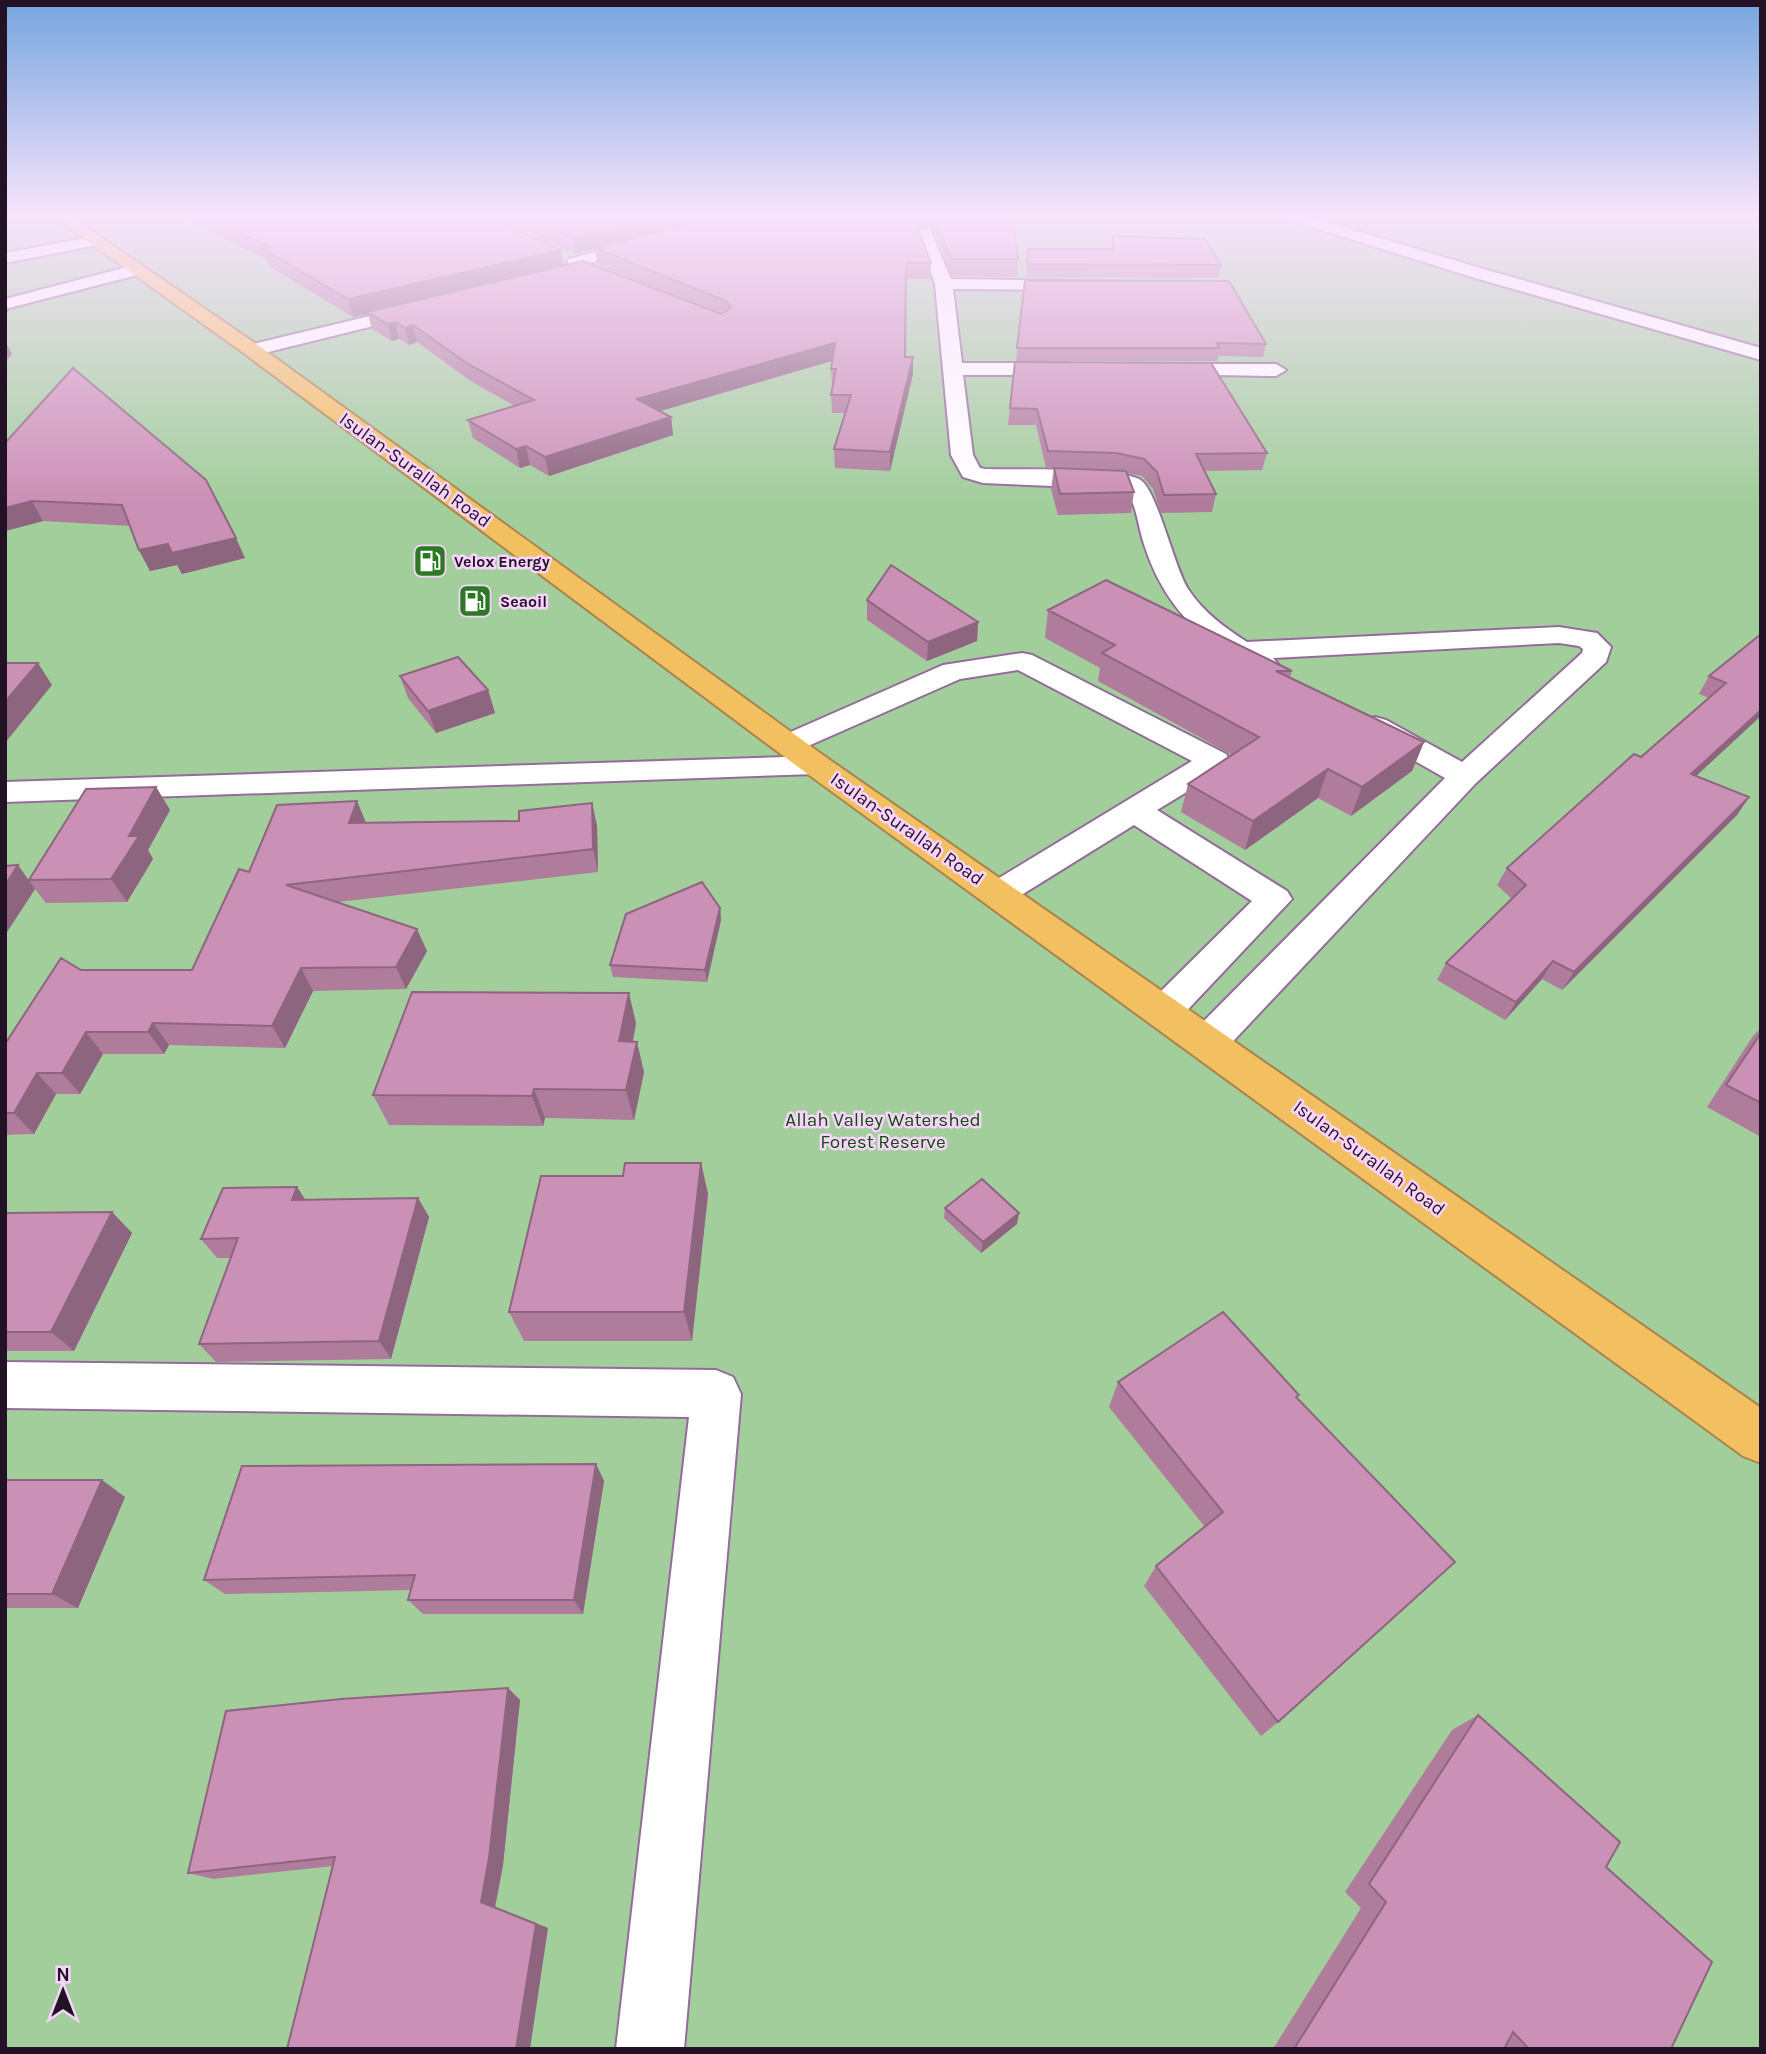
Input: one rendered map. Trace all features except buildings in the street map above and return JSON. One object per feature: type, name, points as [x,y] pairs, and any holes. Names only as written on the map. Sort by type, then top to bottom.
[{"type":"highway","name":"Isulan-Surallah Road","points":[[197,310],[816,765],[1761,1438]]},
{"type":"street","points":[[252,349],[416,310]]},
{"type":"street","points":[[946,310],[962,455],[971,472],[983,475],[1113,480],[1133,484],[1139,490],[1171,582],[1189,608],[1240,651],[1287,677]]},
{"type":"street","points":[[1606,310],[1761,354]]},
{"type":"street","points":[[951,369],[1086,370]]},
{"type":"street","points":[[1141,370],[1276,370]]},
{"type":"street","points":[[1208,1042],[1465,776],[1596,656],[1597,647],[1592,641],[1577,636],[1559,635],[1240,651]]},
{"type":"street","points":[[788,744],[953,671],[1022,662],[1215,761],[999,894]]},
{"type":"street","points":[[1347,710],[1465,776]]},
{"type":"street","points":[[5,792],[816,765]]},
{"type":"street","points":[[1135,811],[1275,899],[1164,1011]]},
{"type":"street","points":[[5,1385],[716,1394],[650,2049]]},
{"type":"green space","name":"Allah Valley Watershed Forest Reserve","points":[[5,310],[1761,310],[1761,2049],[5,2049]]},
{"type":"place","name":"Velox Energy","points":[[430,561]]},
{"type":"place","name":"Seaoil","points":[[475,601]]}]
